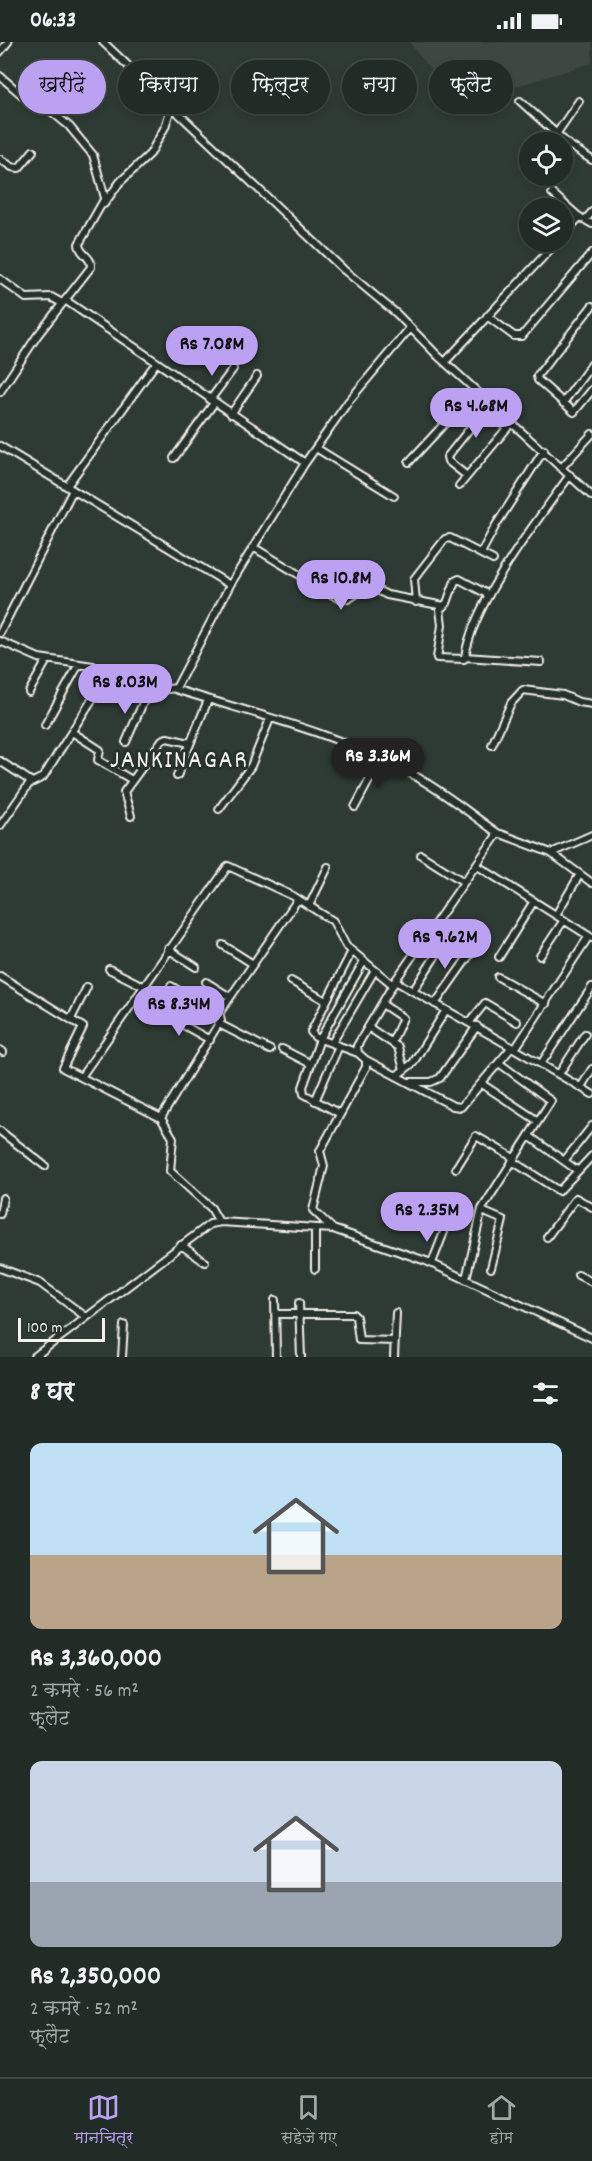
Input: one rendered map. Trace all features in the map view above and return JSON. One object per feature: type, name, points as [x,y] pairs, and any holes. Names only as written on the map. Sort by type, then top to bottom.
[{"type":"street","points":[[0,52],[8,42]]},
{"type":"street","points":[[104,42],[122,60]]},
{"type":"street","points":[[0,76],[22,95],[46,107],[69,126],[89,149],[106,192],[103,205]]},
{"type":"street","points":[[520,101],[556,132]]},
{"type":"street","points":[[558,132],[579,101]]},
{"type":"street","points":[[0,392],[64,301],[91,267],[90,258],[81,250],[79,244],[120,182],[150,154],[165,127],[169,114]]},
{"type":"street","points":[[178,114],[267,195],[344,270],[513,421],[592,496]]},
{"type":"street","points":[[573,148],[592,160]]},
{"type":"street","points":[[0,159],[12,167],[19,168],[33,151]]},
{"type":"street","points":[[552,193],[592,224]]},
{"type":"street","points":[[573,227],[592,212]]},
{"type":"street","points":[[445,362],[548,252]]},
{"type":"street","points":[[487,316],[514,336],[522,336],[592,254]]},
{"type":"street","points":[[0,279],[26,298],[51,297],[64,301],[305,463]]},
{"type":"street","points":[[592,306],[537,376],[563,403],[575,411],[592,390]]},
{"type":"street","points":[[175,689],[230,585],[305,463],[351,399],[410,328]]},
{"type":"street","points":[[67,486],[156,363]]},
{"type":"street","points":[[563,403],[592,364]]},
{"type":"street","points":[[174,458],[233,369]]},
{"type":"street","points":[[231,414],[257,376]]},
{"type":"street","points":[[467,476],[448,461],[447,457],[491,402]]},
{"type":"street","points":[[409,462],[460,407],[465,407],[479,417]]},
{"type":"street","points":[[459,486],[513,421]]},
{"type":"street","points":[[562,467],[592,434]]},
{"type":"street","points":[[0,446],[230,585]]},
{"type":"street","points":[[316,448],[394,496]]},
{"type":"street","points":[[481,554],[496,525],[544,450]]},
{"type":"street","points":[[464,659],[473,626],[489,595],[537,520],[570,475]]},
{"type":"street","points":[[0,633],[73,490]]},
{"type":"street","points":[[416,602],[414,579],[445,539],[450,538],[493,560]]},
{"type":"street","points":[[253,547],[339,598],[348,599],[369,586],[387,595],[444,606]]},
{"type":"street","points":[[489,595],[459,579],[455,581],[440,610],[442,625],[436,658],[541,662]]},
{"type":"street","points":[[0,641],[47,660],[93,666],[134,697],[145,698],[161,690],[175,689],[270,719],[301,726],[410,773],[499,834],[551,853],[592,883]]},
{"type":"street","points":[[29,692],[47,660]]},
{"type":"street","points":[[45,725],[79,664]]},
{"type":"street","points":[[0,826],[32,782],[43,777],[107,676]]},
{"type":"street","points":[[492,745],[511,703],[523,690],[563,695],[579,702],[592,704]]},
{"type":"street","points":[[126,742],[145,698]]},
{"type":"street","points":[[177,776],[208,700]]},
{"type":"street","points":[[219,809],[251,766],[270,719]]},
{"type":"street","points":[[72,732],[100,750],[98,760],[132,780]]},
{"type":"street","points":[[130,816],[124,792],[162,740],[167,738],[190,743]]},
{"type":"street","points":[[0,760],[32,782]]},
{"type":"street","points":[[355,807],[380,760]]},
{"type":"street","points":[[358,1053],[357,1046],[394,983],[499,834]]},
{"type":"street","points":[[551,853],[592,835]]},
{"type":"street","points":[[421,855],[464,882]]},
{"type":"street","points":[[352,951],[311,1032],[320,1039],[358,1053],[366,1060],[396,1076],[461,1107],[513,1048],[546,1004],[590,937],[476,865]]},
{"type":"street","points":[[81,1077],[228,866],[298,899],[336,924],[343,941],[352,951],[394,983],[477,1026],[592,1094]]},
{"type":"street","points":[[309,906],[328,867]]},
{"type":"street","points":[[556,915],[580,874]]},
{"type":"street","points":[[218,1015],[298,899]]},
{"type":"street","points":[[499,957],[534,901]]},
{"type":"street","points":[[540,956],[564,920]]},
{"type":"street","points":[[413,991],[449,935]]},
{"type":"street","points":[[223,945],[253,964]]},
{"type":"street","points":[[168,949],[196,967]]},
{"type":"street","points":[[435,1004],[473,950]]},
{"type":"street","points":[[340,1114],[304,1094],[303,1090],[320,1039],[364,961]]},
{"type":"street","points":[[109,969],[143,986]]},
{"type":"street","points":[[332,1043],[375,970]]},
{"type":"street","points":[[0,976],[71,1019],[83,1030],[63,1068],[161,1118],[173,1138],[170,1171],[211,1208],[219,1222]]},
{"type":"street","points":[[498,977],[546,1004]]},
{"type":"street","points":[[291,981],[326,1001]]},
{"type":"street","points":[[206,982],[230,997]]},
{"type":"street","points":[[161,1118],[210,1040],[221,1018],[171,986]]},
{"type":"street","points":[[71,1019],[87,987]]},
{"type":"street","points":[[541,1064],[592,987]]},
{"type":"street","points":[[469,1023],[484,1003],[517,1022]]},
{"type":"street","points":[[382,1004],[403,1018],[392,1042]]},
{"type":"street","points":[[396,1076],[413,1063],[446,1010]]},
{"type":"street","points":[[160,1012],[210,1040]]},
{"type":"street","points":[[219,1024],[270,1050]]},
{"type":"street","points":[[408,1082],[431,1082],[440,1078],[477,1026]]},
{"type":"street","points":[[368,1027],[399,1049],[404,1070]]},
{"type":"street","points":[[559,1074],[585,1034]]},
{"type":"street","points":[[315,1101],[339,1046]]},
{"type":"street","points":[[282,1049],[311,1064]]},
{"type":"street","points":[[333,1229],[312,1210],[324,1166],[320,1151],[366,1067],[366,1060]]},
{"type":"street","points":[[466,1279],[482,1211],[551,1099],[500,1063]]},
{"type":"street","points":[[581,1087],[592,1069]]},
{"type":"street","points":[[482,1084],[538,1121]]},
{"type":"street","points":[[564,1161],[592,1126]]},
{"type":"street","points":[[0,1131],[45,1167]]},
{"type":"street","points":[[456,1168],[476,1136],[481,1136],[559,1191],[592,1156]]},
{"type":"street","points":[[529,1136],[578,1171]]},
{"type":"street","points":[[547,1237],[576,1198],[590,1205],[592,1197]]},
{"type":"street","points":[[0,1215],[3,1198]]},
{"type":"street","points":[[482,1211],[503,1220],[491,1268]]},
{"type":"street","points":[[34,1357],[181,1245],[210,1224],[219,1222],[333,1229],[432,1263],[591,1336]]},
{"type":"street","points":[[315,1228],[315,1269]]},
{"type":"street","points":[[432,1263],[444,1232]]},
{"type":"street","points":[[181,1245],[205,1262]]},
{"type":"street","points":[[0,1268],[40,1283],[86,1317]]},
{"type":"street","points":[[578,1275],[589,1281],[592,1271]]},
{"type":"street","points":[[275,1300],[276,1357]]},
{"type":"street","points":[[299,1303],[301,1357]]},
{"type":"street","points":[[394,1357],[396,1313]]},
{"type":"street","points":[[276,1314],[353,1314],[356,1317],[359,1340],[395,1341]]},
{"type":"street","points":[[122,1357],[124,1325]]},
{"type":"shaded area","points":[[409,42],[592,42],[592,63],[513,87],[513,60],[429,60],[429,68]]},
{"type":"district","name":"JANKINAGAR","points":[[179,761]]}]
